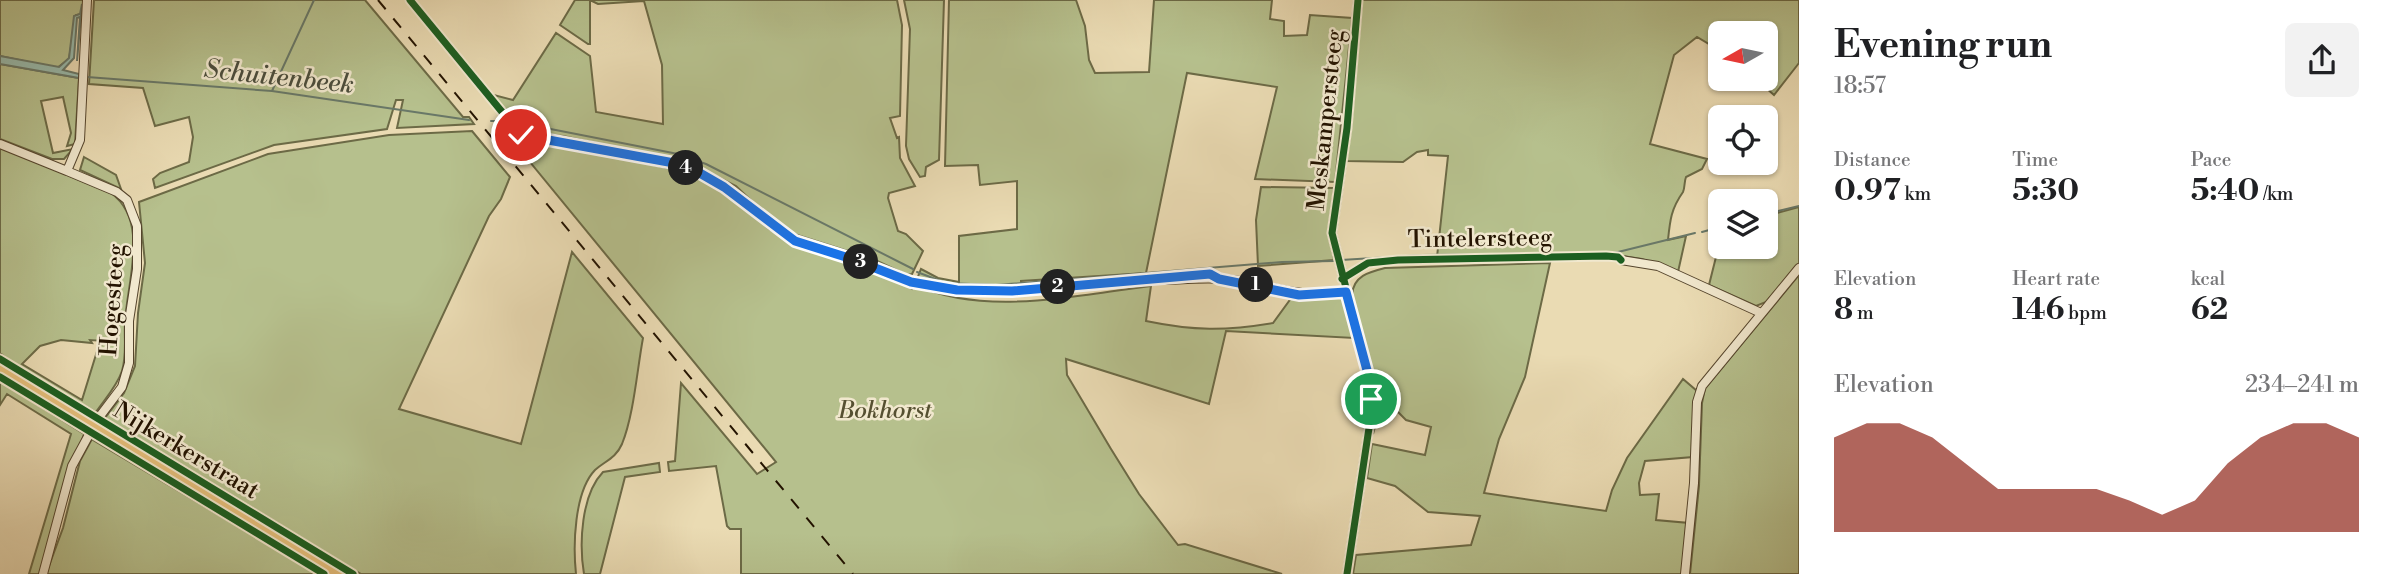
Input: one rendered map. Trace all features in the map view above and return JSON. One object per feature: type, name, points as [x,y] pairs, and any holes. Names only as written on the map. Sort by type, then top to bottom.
[{"type":"main road","name":"Nijkerkerstraat","points":[[0,369],[337,574]]},
{"type":"street","points":[[66,170],[80,140],[87,0]]},
{"type":"street","name":"Meskampersteeg","points":[[1347,574],[1371,399],[1368,374],[1332,233],[1347,128],[1358,0]]},
{"type":"street","points":[[510,129],[515,134],[674,163],[698,172],[724,187],[795,241],[911,282]]},
{"type":"street","name":"Hogesteeg","points":[[0,144],[117,192],[127,200],[137,226],[137,269],[129,321],[129,363],[122,387],[94,425],[72,466],[43,574]]},
{"type":"street","points":[[1621,260],[1657,266],[1761,313]]},
{"type":"street","points":[[1685,574],[1694,483],[1698,402],[1702,386],[1799,268]]},
{"type":"street","points":[[1168,280],[1219,279],[1299,295],[1346,292]]},
{"type":"green space","points":[[0,0],[84,0],[81,14],[76,15],[69,59],[57,68],[0,56]]},
{"type":"green space","points":[[94,0],[365,0],[463,117],[469,117],[474,124],[397,128],[403,100],[396,100],[387,129],[274,145],[155,188],[153,179],[160,173],[189,162],[193,137],[189,117],[155,126],[143,88],[89,84]]},
{"type":"green space","points":[[575,0],[590,0],[590,44],[560,25]]},
{"type":"green space","points":[[590,0],[897,0],[902,25],[900,116],[890,118],[897,138],[899,137],[900,158],[915,186],[889,193],[888,198],[898,231],[906,234],[923,251],[912,274],[907,275],[873,259],[791,233],[776,224],[736,186],[692,164],[563,136],[522,133],[490,94],[513,100],[556,33],[590,56],[596,112],[663,124],[662,65],[644,1],[598,4]]},
{"type":"green space","points":[[904,0],[944,0],[939,160],[926,167],[925,176],[920,177],[909,159],[906,146],[910,29]]},
{"type":"green space","points":[[949,0],[1076,0],[1085,26],[1089,60],[1095,73],[1149,72],[1154,0],[1272,0],[1270,19],[1284,21],[1284,36],[1307,35],[1310,15],[1352,18],[1335,182],[1255,179],[1277,87],[1187,73],[1146,273],[1021,281],[1021,292],[973,293],[924,283],[917,279],[921,269],[938,278],[959,282],[959,236],[1017,229],[1017,181],[980,185],[978,165],[945,166]]},
{"type":"green space","points":[[1361,0],[1799,0],[1799,63],[1778,90],[1778,21],[1708,21],[1708,44],[1697,37],[1674,55],[1650,144],[1707,159],[1702,169],[1686,177],[1684,190],[1672,215],[1668,240],[1686,236],[1678,272],[1642,259],[1616,255],[1559,253],[1437,257],[1448,156],[1428,155],[1428,150],[1417,152],[1403,162],[1346,161]]},
{"type":"green space","points":[[0,64],[79,78],[75,144],[67,146],[71,133],[63,97],[41,101],[53,153],[73,149],[64,159],[52,159],[0,139]]},
{"type":"green space","points":[[472,131],[510,177],[501,199],[489,216],[399,409],[521,444],[572,252],[643,338],[632,406],[622,444],[613,456],[595,470],[588,480],[579,505],[575,535],[576,574],[361,574],[105,418],[124,393],[135,366],[138,313],[145,263],[139,202],[268,154],[389,135]]},
{"type":"green space","name":"Bokhorst","points":[[507,134],[687,172],[705,180],[729,198],[732,197],[769,229],[789,240],[907,282],[907,286],[912,289],[915,285],[943,295],[1002,302],[1062,298],[1151,286],[1146,321],[1210,329],[1273,323],[1292,297],[1342,298],[1354,338],[1226,331],[1209,404],[1066,359],[1067,375],[1111,449],[1139,494],[1178,545],[1185,544],[1282,574],[741,574],[741,529],[730,529],[727,526],[716,466],[669,471],[668,462],[675,461],[681,383],[757,474],[776,462]]},
{"type":"green space","points":[[0,147],[111,193],[123,205],[130,219],[133,253],[125,322],[124,365],[117,382],[96,412],[19,368],[0,353]],"holes":[[[61,340],[92,343],[90,340],[106,341],[98,348],[82,400],[22,364],[40,346]]]},
{"type":"green space","points":[[84,157],[116,175],[121,189],[80,170]]},
{"type":"green space","points":[[1261,187],[1334,188],[1329,233],[1334,260],[1258,266],[1256,220]]},
{"type":"green space","points":[[1799,207],[1799,263],[1766,302],[1756,306],[1709,285],[1716,259],[1778,259],[1778,213]]},
{"type":"green space","points":[[1550,263],[1525,377],[1499,439],[1484,493],[1606,511],[1612,490],[1627,458],[1683,379],[1697,391],[1693,457],[1645,461],[1639,483],[1640,495],[1659,494],[1656,520],[1689,523],[1683,574],[1353,574],[1356,555],[1471,545],[1480,516],[1428,512],[1395,486],[1367,478],[1372,444],[1425,455],[1431,427],[1406,420],[1398,412],[1380,408],[1373,434],[1374,394],[1352,295],[1355,283],[1368,273],[1385,268]]},
{"type":"green space","points":[[1799,275],[1799,574],[1690,574],[1705,388]]},
{"type":"green space","points":[[0,381],[84,434],[40,574],[29,574],[71,434],[7,394],[0,405]]},
{"type":"green space","points":[[92,439],[318,574],[46,574],[63,528],[80,461]]},
{"type":"green space","points":[[659,463],[660,472],[625,477],[600,574],[584,574],[583,520],[590,493],[596,482],[603,472]]},
{"type":"shaded area","points":[[82,4],[77,61],[80,17],[77,18],[74,58],[63,70],[79,74],[79,78],[0,64],[0,56],[59,67],[69,58],[74,16],[80,14]]},
{"type":"waterway","points":[[272,91],[314,0]]},
{"type":"waterway","name":"Schuitenbeek","points":[[87,77],[272,91],[469,120]]},
{"type":"waterway","name":"Schuitenbeek","points":[[491,121],[499,121]]},
{"type":"waterway","name":"Schuitenbeek","points":[[515,122],[678,154],[706,164],[913,269]]},
{"type":"waterway","name":"Schuitenbeek","points":[[1778,211],[1799,206]]},
{"type":"waterway","name":"Schuitenbeek","points":[[1702,232],[1708,230]]},
{"type":"waterway","name":"Schuitenbeek","points":[[1341,260],[1422,255],[1618,252],[1695,233]]},
{"type":"waterway","name":"Schuitenbeek","points":[[917,272],[946,283],[996,285],[1282,262],[1334,261]]},
{"type":"railway","points":[[378,0],[853,574]]},
{"type":"cycle path","points":[[410,0],[521,135]]},
{"type":"cycle path","points":[[1347,574],[1371,399],[1368,374],[1332,233],[1347,128],[1358,0]]},
{"type":"cycle path","name":"Tintelersteeg","points":[[1342,279],[1368,263],[1398,260],[1606,256],[1618,257],[1621,260]]},
{"type":"cycle path","points":[[911,282],[957,290],[1012,291],[1210,274],[1219,279]]},
{"type":"cycle path","points":[[0,359],[353,574]]},
{"type":"cycle path","points":[[0,377],[324,574]]},
{"type":"route","points":[[521,135],[674,163],[698,172],[749,204],[765,220],[795,241],[911,282],[957,290],[1012,291],[1210,274],[1219,279],[1299,295],[1346,292],[1368,374],[1371,399]]}]
